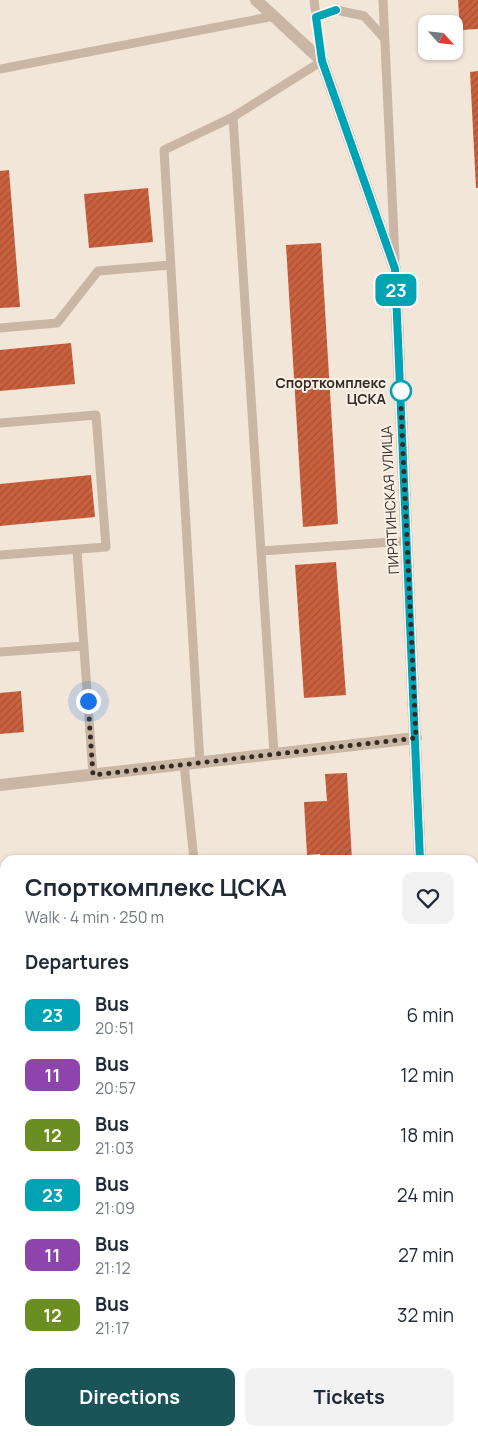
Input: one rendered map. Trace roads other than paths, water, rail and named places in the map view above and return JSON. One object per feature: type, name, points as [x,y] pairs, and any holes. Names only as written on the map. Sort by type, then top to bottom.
[{"type":"street","name":"ПИРЯТИНСКАЯ УЛИЦА","points":[[256,0],[322,61],[395,269],[420,855]]},
{"type":"street","points":[[0,785],[416,738]]},
{"type":"lane","points":[[200,763],[164,150],[233,117],[322,61],[314,0]]},
{"type":"lane","points":[[383,0],[395,269]]},
{"type":"lane","points":[[316,17],[336,10],[364,16],[384,38]]},
{"type":"lane","points":[[0,75],[4,69],[274,16]]},
{"type":"lane","points":[[233,117],[274,754]]},
{"type":"lane","points":[[0,328],[58,323],[98,271],[171,265]]},
{"type":"lane","points":[[0,423],[96,415],[106,547],[0,555]]},
{"type":"lane","points":[[261,550],[407,541]]},
{"type":"lane","points":[[77,550],[93,775]]},
{"type":"lane","points":[[0,652],[84,646]]},
{"type":"lane","points":[[184,764],[193,855]]},
{"type":"place","name":"Спорткомплекс ЦСКА","points":[[401,391]]}]
